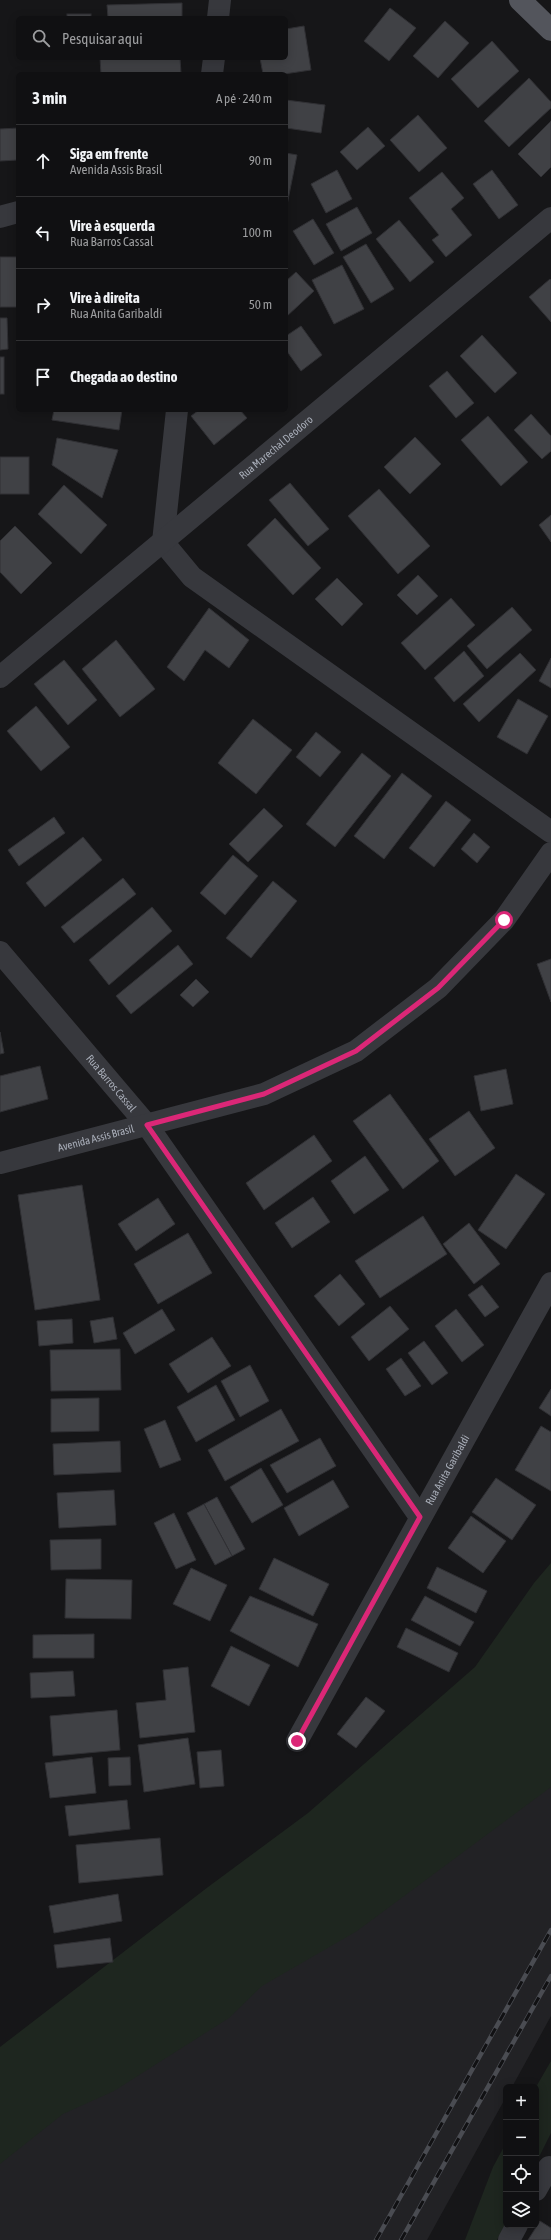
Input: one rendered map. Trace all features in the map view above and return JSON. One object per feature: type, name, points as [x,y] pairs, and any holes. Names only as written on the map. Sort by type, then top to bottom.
[{"type":"main road","points":[[520,0],[551,30]]},
{"type":"street","points":[[218,16],[220,0]]},
{"type":"street","points":[[212,72],[214,60]]},
{"type":"street","points":[[0,217],[16,213]]},
{"type":"street","name":"Rua Marechal Deodoro","points":[[0,677],[551,218]]},
{"type":"street","points":[[177,412],[163,542],[192,577],[551,832]]},
{"type":"street","name":"Avenida Assis Brasil","points":[[0,1163],[264,1094],[356,1051],[438,988],[504,920],[551,853]]},
{"type":"street","name":"Rua Barros Cassal","points":[[0,952],[147,1125],[420,1517]]},
{"type":"street","name":"Rua Anita Garibaldi","points":[[297,1741],[551,1283]]},
{"type":"street","points":[[539,2184],[548,2167]]},
{"type":"street","points":[[509,2240],[515,2228]]},
{"type":"shaded area","points":[[551,1563],[551,1787],[357,1931],[262,1986],[229,2018],[114,2091],[63,2114],[0,2164],[0,2047],[208,1887],[308,1813],[475,1667],[534,1583]]},
{"type":"shaded area","points":[[551,1750],[551,2016],[514,2084],[503,2084],[503,2102],[427,2240],[0,2240],[0,2147]]},
{"type":"shaded area","points":[[551,2061],[551,2133],[539,2157],[539,2084],[538,2084]]},
{"type":"shaded area","points":[[503,2149],[503,2228],[497,2240],[465,2240],[493,2167]]},
{"type":"building","points":[[182,3],[182,16],[108,16],[107,5]]},
{"type":"building","points":[[390,8],[416,28],[389,61],[364,41]]},
{"type":"building","points":[[67,14],[91,14],[91,16],[67,16]]},
{"type":"building","points":[[445,21],[469,43],[438,78],[413,56]]},
{"type":"building","points":[[304,26],[311,70],[288,73],[288,72],[263,72],[260,60],[288,60],[288,29]]},
{"type":"building","points":[[492,41],[519,71],[478,108],[451,79]]},
{"type":"building","points":[[100,60],[180,60],[181,72],[101,72]]},
{"type":"building","points":[[529,78],[551,102],[551,108],[509,147],[484,121]]},
{"type":"building","points":[[288,100],[325,105],[321,133],[288,128]]},
{"type":"building","points":[[418,115],[447,148],[419,172],[390,140]]},
{"type":"building","points":[[551,121],[551,167],[541,177],[518,154]]},
{"type":"building","points":[[368,127],[385,146],[357,170],[340,152]]},
{"type":"building","points":[[16,128],[16,160],[0,161],[0,129]]},
{"type":"building","points":[[288,153],[297,155],[288,200]]},
{"type":"building","points":[[337,170],[352,199],[326,213],[311,184]]},
{"type":"building","points":[[492,170],[518,205],[499,219],[473,184]]},
{"type":"building","points":[[442,172],[464,198],[451,209],[472,235],[446,257],[432,240],[439,235],[409,198]]},
{"type":"building","points":[[357,207],[372,233],[341,251],[326,224]]},
{"type":"building","points":[[313,219],[334,253],[314,265],[293,231]]},
{"type":"building","points":[[399,220],[434,262],[410,282],[376,239]]},
{"type":"building","points":[[366,244],[394,289],[371,303],[343,257]]},
{"type":"building","points":[[0,257],[16,257],[16,307],[0,307]]},
{"type":"building","points":[[342,265],[364,309],[334,324],[312,280]]},
{"type":"building","points":[[296,272],[314,291],[288,315],[288,279]]},
{"type":"building","points":[[550,279],[551,280],[551,322],[529,297]]},
{"type":"building","points":[[0,318],[7,318],[8,349],[0,350]]},
{"type":"building","points":[[301,326],[322,355],[301,371],[288,353],[288,335]]},
{"type":"building","points":[[482,335],[517,373],[495,393],[460,356]]},
{"type":"building","points":[[0,357],[4,357],[4,394],[0,394]]},
{"type":"building","points":[[447,371],[474,403],[456,418],[429,386]]},
{"type":"building","points":[[54,412],[122,412],[119,430],[52,420]]},
{"type":"building","points":[[196,412],[242,412],[247,418],[214,445],[191,416]]},
{"type":"building","points":[[531,414],[551,436],[551,451],[542,459],[514,430]]},
{"type":"building","points":[[488,416],[528,462],[501,486],[461,440]]},
{"type":"building","points":[[415,437],[441,464],[410,494],[384,467]]},
{"type":"building","points":[[57,438],[118,450],[102,498],[52,465]]},
{"type":"building","points":[[0,457],[29,457],[29,494],[0,494]]},
{"type":"building","points":[[290,483],[329,529],[308,546],[269,500]]},
{"type":"building","points":[[64,485],[107,525],[81,554],[38,514]]},
{"type":"building","points":[[379,489],[430,546],[398,574],[348,516]]},
{"type":"building","points":[[551,515],[551,542],[539,525]]},
{"type":"building","points":[[275,518],[321,568],[293,595],[247,545]]},
{"type":"building","points":[[15,526],[52,563],[21,594],[0,572],[0,541]]},
{"type":"building","points":[[418,575],[438,596],[417,615],[397,595]]},
{"type":"building","points":[[337,578],[363,604],[342,626],[315,599]]},
{"type":"building","points":[[451,598],[475,625],[425,670],[401,643]]},
{"type":"building","points":[[512,607],[532,630],[487,669],[467,646]]},
{"type":"building","points":[[209,608],[249,640],[229,668],[205,650],[184,681],[167,667]]},
{"type":"building","points":[[116,640],[155,689],[120,717],[82,669]]},
{"type":"building","points":[[464,651],[484,676],[454,702],[434,678]]},
{"type":"building","points":[[520,653],[536,670],[479,722],[463,704]]},
{"type":"building","points":[[551,658],[551,688],[539,681]]},
{"type":"building","points":[[64,660],[97,700],[68,725],[34,684]]},
{"type":"building","points":[[518,699],[548,716],[527,754],[497,737]]},
{"type":"building","points":[[36,706],[70,747],[41,771],[7,731]]},
{"type":"building","points":[[253,719],[292,750],[256,794],[218,763]]},
{"type":"building","points":[[316,732],[341,752],[320,777],[296,757]]},
{"type":"building","points":[[362,753],[391,776],[335,847],[306,824]]},
{"type":"building","points":[[402,773],[432,796],[384,859],[354,836]]},
{"type":"building","points":[[446,801],[471,820],[434,867],[409,848]]},
{"type":"building","points":[[264,808],[283,826],[248,862],[229,844]]},
{"type":"building","points":[[54,817],[65,833],[19,866],[8,850]]},
{"type":"building","points":[[474,833],[490,847],[477,863],[461,849]]},
{"type":"building","points":[[83,837],[102,860],[45,907],[26,883]]},
{"type":"building","points":[[233,855],[258,876],[225,915],[200,893]]},
{"type":"building","points":[[123,878],[136,894],[74,943],[61,927]]},
{"type":"building","points":[[273,881],[297,901],[251,958],[226,938]]},
{"type":"building","points":[[152,907],[172,931],[109,985],[89,960]]},
{"type":"building","points":[[178,945],[193,964],[131,1014],[116,996]]},
{"type":"building","points":[[551,959],[551,1002],[537,964]]},
{"type":"building","points":[[196,979],[209,992],[193,1007],[180,995]]},
{"type":"building","points":[[0,1032],[4,1053],[0,1054]]},
{"type":"building","points":[[40,1066],[48,1099],[0,1112],[0,1076]]},
{"type":"building","points":[[506,1069],[513,1104],[481,1111],[474,1076]]},
{"type":"building","points":[[390,1094],[439,1161],[403,1189],[353,1121]]},
{"type":"building","points":[[469,1111],[495,1148],[455,1176],[429,1139]]},
{"type":"building","points":[[314,1135],[332,1161],[264,1210],[246,1183]]},
{"type":"building","points":[[365,1156],[389,1190],[354,1214],[331,1181]]},
{"type":"building","points":[[516,1174],[545,1194],[506,1249],[478,1230]]},
{"type":"building","points":[[82,1185],[100,1300],[35,1310],[18,1195]]},
{"type":"building","points":[[313,1197],[330,1222],[292,1248],[275,1223]]},
{"type":"building","points":[[158,1198],[175,1224],[136,1251],[118,1224]]},
{"type":"building","points":[[423,1216],[447,1254],[380,1298],[355,1261]]},
{"type":"building","points":[[469,1223],[500,1264],[474,1284],[443,1244]]},
{"type":"building","points":[[188,1233],[212,1273],[158,1304],[134,1264]]},
{"type":"building","points":[[340,1274],[365,1304],[339,1326],[314,1296]]},
{"type":"building","points":[[482,1285],[499,1307],[485,1317],[468,1295]]},
{"type":"building","points":[[390,1306],[409,1329],[369,1361],[351,1337]]},
{"type":"building","points":[[162,1309],[175,1330],[135,1354],[123,1333]]},
{"type":"building","points":[[456,1309],[484,1345],[462,1362],[435,1326]]},
{"type":"building","points":[[113,1317],[117,1339],[94,1343],[90,1321]]},
{"type":"building","points":[[72,1319],[73,1343],[39,1346],[37,1321]]},
{"type":"building","points":[[212,1337],[231,1366],[188,1393],[169,1364]]},
{"type":"building","points":[[424,1341],[448,1373],[432,1385],[408,1353]]},
{"type":"building","points":[[120,1349],[121,1390],[51,1391],[50,1350]]},
{"type":"building","points":[[401,1358],[421,1386],[405,1396],[386,1369]]},
{"type":"building","points":[[250,1365],[269,1401],[240,1417],[221,1381]]},
{"type":"building","points":[[216,1385],[235,1420],[196,1442],[177,1407]]},
{"type":"building","points":[[551,1389],[551,1416],[539,1408]]},
{"type":"building","points":[[99,1398],[99,1431],[51,1432],[51,1399]]},
{"type":"building","points":[[281,1409],[299,1441],[225,1481],[208,1450]]},
{"type":"building","points":[[165,1420],[181,1460],[160,1468],[144,1429]]},
{"type":"building","points":[[541,1426],[551,1432],[551,1491],[515,1470]]},
{"type":"building","points":[[320,1438],[336,1466],[287,1493],[270,1465]]},
{"type":"building","points":[[120,1441],[121,1472],[54,1475],[53,1444]]},
{"type":"building","points":[[261,1468],[283,1505],[252,1523],[230,1487]]},
{"type":"building","points":[[496,1478],[536,1505],[512,1540],[472,1512]]},
{"type":"building","points":[[333,1480],[349,1507],[299,1536],[284,1508]]},
{"type":"building","points":[[114,1490],[116,1525],[59,1528],[57,1493]]},
{"type":"building","points":[[217,1497],[245,1549],[232,1556],[204,1504]]},
{"type":"building","points":[[204,1504],[232,1556],[215,1565],[187,1513]]},
{"type":"building","points":[[174,1513],[196,1560],[176,1569],[154,1523]]},
{"type":"building","points":[[471,1516],[506,1541],[483,1573],[448,1548]]},
{"type":"building","points":[[101,1539],[101,1569],[51,1570],[50,1540]]},
{"type":"building","points":[[274,1558],[329,1584],[313,1616],[259,1589]]},
{"type":"building","points":[[437,1567],[487,1591],[476,1613],[427,1588]]},
{"type":"building","points":[[191,1568],[227,1585],[210,1621],[173,1604]]},
{"type":"building","points":[[66,1579],[132,1580],[131,1619],[65,1618]]},
{"type":"building","points":[[250,1596],[318,1624],[298,1667],[230,1631]]},
{"type":"building","points":[[425,1596],[474,1622],[460,1646],[411,1620]]},
{"type":"building","points":[[406,1628],[458,1653],[449,1672],[397,1647]]},
{"type":"building","points":[[94,1634],[94,1658],[33,1658],[33,1635]]},
{"type":"building","points":[[231,1646],[270,1665],[249,1706],[211,1686]]},
{"type":"building","points":[[188,1667],[195,1732],[140,1738],[136,1703],[166,1700],[163,1670]]},
{"type":"building","points":[[73,1671],[75,1696],[31,1698],[30,1673]]},
{"type":"building","points":[[366,1697],[385,1711],[356,1748],[337,1734]]},
{"type":"building","points":[[117,1710],[120,1750],[53,1756],[50,1716]]},
{"type":"building","points":[[188,1738],[195,1784],[144,1792],[138,1745]]},
{"type":"building","points":[[221,1750],[224,1786],[200,1788],[197,1752]]},
{"type":"building","points":[[92,1757],[96,1793],[50,1798],[45,1763]]},
{"type":"building","points":[[130,1757],[131,1785],[109,1786],[108,1758]]},
{"type":"building","points":[[127,1800],[130,1829],[69,1836],[65,1806]]},
{"type":"building","points":[[160,1838],[163,1875],[79,1883],[76,1845]]},
{"type":"building","points":[[118,1894],[122,1921],[54,1933],[49,1906]]},
{"type":"building","points":[[110,1938],[113,1962],[57,1968],[54,1945]]},
{"type":"building","points":[[540,2221],[551,2228],[551,2240],[528,2240],[536,2228],[539,2228]]},
{"type":"railway","points":[[376,2240],[551,1930]]},
{"type":"railway","points":[[401,2240],[551,1976]]},
{"type":"route","points":[[297,1741],[420,1517],[147,1125],[264,1094],[356,1051],[438,988],[504,920]]}]
